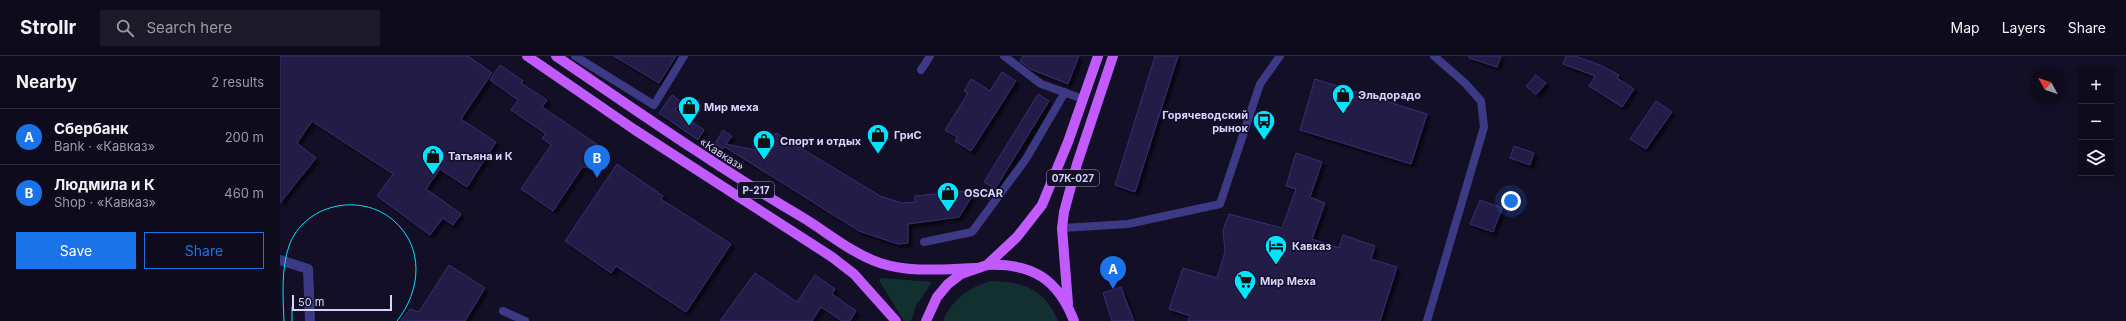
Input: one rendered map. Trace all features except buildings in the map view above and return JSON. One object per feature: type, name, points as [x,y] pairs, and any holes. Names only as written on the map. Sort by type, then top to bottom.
[{"type":"main road","name":"Р-217","points":[[527,56],[635,130],[832,257],[854,274],[896,321]]},
{"type":"main road","name":"«Кавказ»","points":[[556,56],[729,174],[818,226],[859,254],[880,263],[914,269],[976,268]]},
{"type":"main road","name":"07К-027","points":[[987,265],[1017,238],[1042,205],[1098,56]]},
{"type":"main road","name":"07К-027","points":[[1068,304],[1062,228],[1064,212],[1077,164],[1114,56]]},
{"type":"main road","points":[[926,321],[937,297],[948,284],[961,274],[987,265],[1006,264],[1025,268],[1043,276],[1068,304],[1074,321]]},
{"type":"street","points":[[280,260],[308,269],[310,321]]},
{"type":"lane","points":[[575,56],[654,105],[684,56]]},
{"type":"lane","points":[[921,70],[930,56]]},
{"type":"lane","points":[[1004,56],[1041,84],[1083,99]]},
{"type":"lane","points":[[1062,228],[1128,224],[1220,204],[1260,84],[1280,56]]},
{"type":"lane","points":[[1427,321],[1484,127],[1481,101],[1465,83],[1434,56]]},
{"type":"lane","points":[[924,242],[972,232],[1026,159],[1065,92]]},
{"type":"lane","points":[[503,311],[524,321]]},
{"type":"green space","points":[[880,279],[932,282],[916,306],[911,321],[904,321],[880,282]]},
{"type":"green space","points":[[990,281],[1002,281],[1022,285],[1031,289],[1046,301],[1053,310],[1058,321],[943,321],[951,306],[962,295],[975,287]]},
{"type":"tram line","points":[[284,321],[283,283],[286,255],[296,232],[307,220],[320,212],[334,207],[350,205],[365,206],[380,211],[393,220],[403,231],[410,243],[415,256],[415,283],[405,309],[397,321]]},
{"type":"tram line","points":[[292,307],[292,321]]},
{"type":"place","name":"Эльдорадо","points":[[1343,114]]},
{"type":"place","name":"Мир меха","points":[[689,126]]},
{"type":"place","name":"Горячеводский рынок","points":[[1264,140]]},
{"type":"place","name":"ГриС","points":[[878,154]]},
{"type":"place","name":"Спорт и отдых","points":[[764,160]]},
{"type":"place","name":"Татьяна и К","points":[[433,176]]},
{"type":"place","name":"Людмила и К","points":[[597,178]]},
{"type":"place","name":"OSCAR","points":[[948,212]]},
{"type":"place","name":"Кавказ","points":[[1276,266]]},
{"type":"place","name":"Сбербанк","points":[[1113,289]]},
{"type":"place","name":"Мир Меха","points":[[1245,300]]}]
